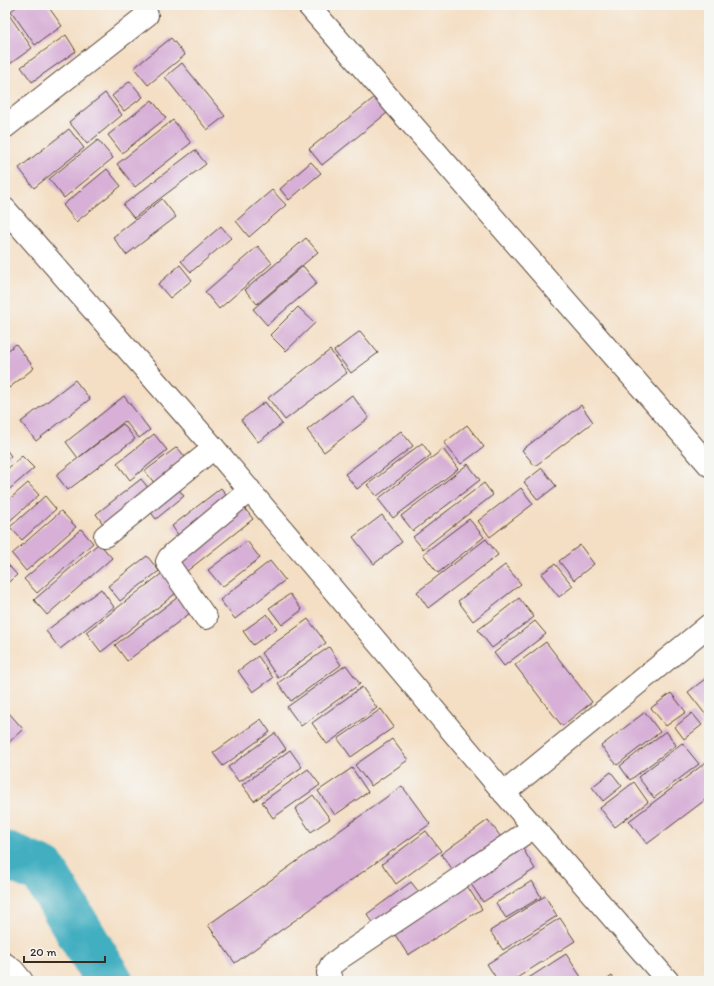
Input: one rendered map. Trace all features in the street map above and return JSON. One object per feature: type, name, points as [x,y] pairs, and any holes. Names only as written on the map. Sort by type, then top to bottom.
[{"type":"street","points":[[308,5],[709,465]]},
{"type":"street","points":[[5,127],[147,15]]},
{"type":"street","points":[[5,209],[214,448],[504,793],[668,981]]},
{"type":"street","points":[[105,536],[214,448]]},
{"type":"street","points":[[206,618],[167,562],[174,553],[250,490]]},
{"type":"street","points":[[504,793],[709,625]]},
{"type":"street","points":[[332,981],[328,973],[331,965],[534,827]]},
{"type":"street","points":[[5,964],[13,970],[22,981]]},
{"type":"building","points":[[19,5],[47,5],[62,26],[35,45],[11,11]]},
{"type":"building","points":[[7,12],[32,48],[7,66],[5,63],[5,13]]},
{"type":"building","points":[[66,35],[76,51],[32,82],[21,67]]},
{"type":"building","points":[[171,38],[185,55],[148,85],[134,68]]},
{"type":"building","points":[[182,63],[225,116],[207,130],[165,77]]},
{"type":"building","points":[[130,81],[143,97],[124,111],[112,96]]},
{"type":"building","points":[[105,93],[122,115],[87,144],[69,122]]},
{"type":"building","points":[[375,97],[387,113],[322,165],[309,149]]},
{"type":"building","points":[[152,100],[166,118],[122,153],[108,135]]},
{"type":"building","points":[[173,120],[191,143],[135,187],[117,164]]},
{"type":"building","points":[[69,129],[84,148],[34,188],[19,168]]},
{"type":"building","points":[[98,140],[113,158],[64,198],[49,179]]},
{"type":"building","points":[[195,150],[206,164],[134,218],[123,205]]},
{"type":"building","points":[[311,162],[321,173],[289,200],[280,189]]},
{"type":"building","points":[[107,169],[121,186],[76,222],[63,205]]},
{"type":"building","points":[[272,190],[286,205],[249,237],[236,221]]},
{"type":"building","points":[[162,199],[176,217],[126,255],[113,237]]},
{"type":"building","points":[[221,226],[231,238],[191,272],[181,261]]},
{"type":"building","points":[[306,238],[318,252],[257,304],[245,290]]},
{"type":"building","points":[[258,246],[272,263],[219,309],[205,292]]},
{"type":"building","points":[[180,265],[192,280],[170,298],[158,284]]},
{"type":"building","points":[[303,266],[317,283],[267,325],[253,309]]},
{"type":"building","points":[[298,307],[315,323],[286,351],[270,335]]},
{"type":"building","points":[[360,331],[378,353],[351,373],[334,351]]},
{"type":"building","points":[[16,344],[34,368],[9,388],[5,382],[5,353]]},
{"type":"building","points":[[330,350],[347,373],[285,420],[268,398]]},
{"type":"building","points":[[75,380],[90,399],[36,441],[21,422]]},
{"type":"building","points":[[352,395],[369,418],[324,452],[307,430]]},
{"type":"building","points":[[124,396],[150,430],[139,438],[125,421],[78,458],[66,442]]},
{"type":"building","points":[[265,402],[282,424],[258,442],[241,420]]},
{"type":"building","points":[[581,405],[593,422],[535,466],[522,450]]},
{"type":"building","points":[[123,424],[135,439],[68,490],[56,475]]},
{"type":"building","points":[[467,425],[484,447],[461,464],[444,443]]},
{"type":"building","points":[[401,431],[413,446],[357,489],[345,474]]},
{"type":"building","points":[[154,434],[167,450],[130,480],[117,463]]},
{"type":"building","points":[[422,443],[431,455],[377,496],[367,485]]},
{"type":"building","points":[[177,447],[191,464],[159,489],[145,471]]},
{"type":"building","points":[[5,448],[11,456],[5,461]]},
{"type":"building","points":[[443,449],[458,469],[393,518],[378,499]]},
{"type":"building","points":[[22,456],[34,468],[5,493],[5,471]]},
{"type":"building","points":[[468,464],[480,480],[413,531],[401,516]]},
{"type":"building","points":[[542,468],[556,486],[538,500],[524,482]]},
{"type":"building","points":[[141,479],[154,495],[108,531],[96,514]]},
{"type":"building","points":[[28,483],[39,495],[5,525],[5,503]]},
{"type":"building","points":[[484,483],[493,495],[423,549],[413,537]]},
{"type":"building","points":[[174,484],[184,496],[156,519],[146,506]]},
{"type":"building","points":[[221,488],[233,504],[183,542],[172,526]]},
{"type":"building","points":[[521,488],[533,504],[490,537],[478,521]]},
{"type":"building","points":[[45,496],[56,509],[22,540],[10,527]]},
{"type":"building","points":[[242,505],[253,519],[182,575],[170,559]]},
{"type":"building","points":[[61,511],[76,527],[26,571],[12,554]]},
{"type":"building","points":[[382,515],[402,542],[374,564],[353,537]]},
{"type":"building","points":[[469,519],[484,537],[438,573],[423,554]]},
{"type":"building","points":[[81,529],[93,543],[37,593],[24,579]]},
{"type":"building","points":[[486,539],[498,555],[428,608],[417,592]]},
{"type":"building","points":[[247,541],[260,558],[222,587],[208,570]]},
{"type":"building","points":[[99,543],[112,558],[47,615],[34,600]]},
{"type":"building","points":[[580,545],[594,564],[574,580],[559,561]]},
{"type":"building","points":[[147,556],[159,571],[120,601],[108,586]]},
{"type":"building","points":[[5,561],[17,575],[5,585]]},
{"type":"building","points":[[270,561],[285,580],[235,619],[220,600]]},
{"type":"building","points":[[555,564],[573,586],[559,597],[541,574]]},
{"type":"building","points":[[505,565],[521,584],[473,621],[458,601]]},
{"type":"building","points":[[165,571],[180,590],[101,652],[86,632]]},
{"type":"building","points":[[101,589],[114,607],[60,649],[46,631]]},
{"type":"building","points":[[182,594],[194,610],[127,661],[115,645]]},
{"type":"building","points":[[290,594],[302,610],[282,625],[269,608]]},
{"type":"building","points":[[519,598],[534,617],[492,648],[478,630]]},
{"type":"building","points":[[267,614],[277,628],[253,645],[243,631]]},
{"type":"building","points":[[308,619],[326,643],[278,678],[261,653]]},
{"type":"building","points":[[535,621],[546,634],[504,666],[494,653]]},
{"type":"building","points":[[546,642],[592,702],[562,726],[515,665]]},
{"type":"building","points":[[329,647],[341,665],[291,701],[278,683]]},
{"type":"building","points":[[258,656],[273,678],[253,692],[238,671]]},
{"type":"building","points":[[346,665],[360,684],[301,726],[287,707]]},
{"type":"building","points":[[709,676],[709,719],[688,692]]},
{"type":"building","points":[[362,687],[377,708],[327,744],[312,723]]},
{"type":"building","points":[[671,693],[686,712],[666,726],[651,708]]},
{"type":"building","points":[[381,709],[394,727],[351,757],[338,739]]},
{"type":"building","points":[[645,712],[660,732],[617,765],[601,746]]},
{"type":"building","points":[[9,713],[23,729],[5,746],[5,716]]},
{"type":"building","points":[[692,713],[702,725],[684,739],[675,727]]},
{"type":"building","points":[[261,719],[270,732],[223,766],[213,753]]},
{"type":"building","points":[[666,731],[676,745],[630,780],[620,766]]},
{"type":"building","points":[[275,733],[286,749],[239,782],[228,767]]},
{"type":"building","points":[[392,739],[408,760],[371,786],[355,765]]},
{"type":"building","points":[[682,743],[699,764],[654,798],[638,777]]},
{"type":"building","points":[[290,750],[302,767],[254,801],[242,785]]},
{"type":"building","points":[[709,760],[709,797],[647,844],[629,821]]},
{"type":"building","points":[[352,768],[368,792],[335,815],[318,791]]},
{"type":"building","points":[[308,769],[320,785],[273,818],[262,802]]},
{"type":"building","points":[[611,772],[622,786],[603,801],[592,787]]},
{"type":"building","points":[[634,782],[648,802],[615,827],[600,808]]},
{"type":"building","points":[[402,786],[430,824],[235,963],[208,925]]},
{"type":"building","points":[[313,795],[330,819],[311,832],[295,809]]},
{"type":"building","points":[[488,820],[504,841],[457,875],[441,854]]},
{"type":"building","points":[[426,831],[441,851],[396,884],[382,864]]},
{"type":"building","points":[[522,847],[535,869],[483,902],[469,881]]},
{"type":"building","points":[[532,881],[541,897],[506,918],[496,903]]},
{"type":"building","points":[[411,882],[422,896],[378,929],[367,914]]},
{"type":"building","points":[[465,883],[482,909],[408,955],[392,930]]},
{"type":"building","points":[[545,896],[557,916],[503,950],[490,931]]},
{"type":"building","points":[[560,918],[575,941],[512,981],[498,981],[487,964]]},
{"type":"building","points":[[566,954],[581,977],[574,981],[524,981]]},
{"type":"building","points":[[612,976],[615,981],[605,981]]},
{"type":"waterway","points":[[5,855],[43,871],[109,981]]}]
